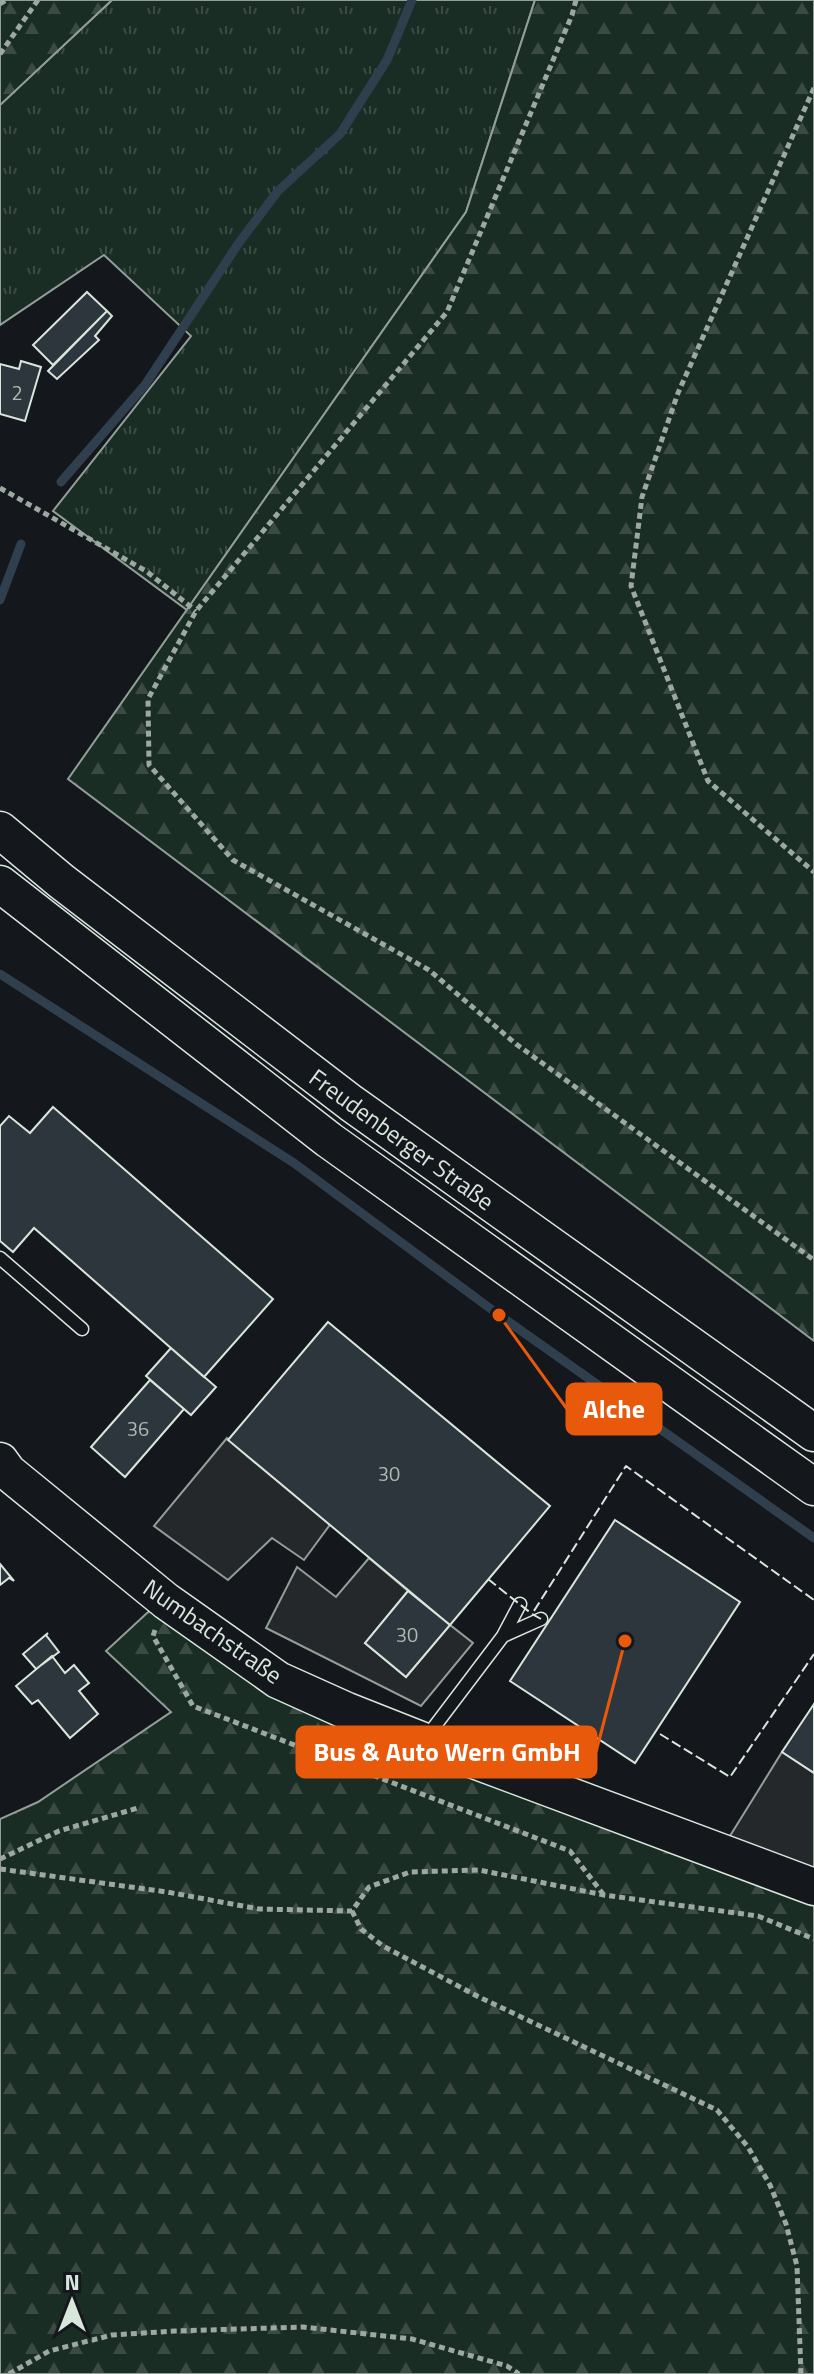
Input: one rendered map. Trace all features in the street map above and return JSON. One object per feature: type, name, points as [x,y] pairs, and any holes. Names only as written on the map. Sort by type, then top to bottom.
[{"type":"main road","name":"Freudenberger Straße","points":[[0,830],[61,881],[351,1103],[814,1433]]},
{"type":"main road","name":"Freudenberger Straße","points":[[0,884],[329,1140],[814,1487]]},
{"type":"main road","name":"Numbachstraße","points":[[0,1461],[8,1472],[166,1601],[278,1680],[423,1741],[814,1887]]},
{"type":"lane","points":[[0,1258],[82,1329]]},
{"type":"lane","points":[[423,1741],[503,1636],[520,1604]]},
{"type":"lane","points":[[503,1636],[541,1619]]},
{"type":"path","points":[[0,4],[6,0]]},
{"type":"path","points":[[0,54],[38,0]]},
{"type":"path","points":[[576,0],[447,312],[196,611],[148,699],[149,765],[233,860],[429,970],[516,1044],[814,1260]]},
{"type":"path","points":[[814,88],[678,393],[642,497],[631,586],[708,781],[814,872]]},
{"type":"path","points":[[0,488],[146,571],[196,611]]},
{"type":"path","points":[[166,1601],[153,1636],[193,1706],[570,1851],[604,1895]]},
{"type":"path","points":[[0,1859],[59,1831],[138,1808]]},
{"type":"path","points":[[0,1869],[167,1892],[259,1909],[352,1911]]},
{"type":"path","points":[[352,1911],[369,1887],[410,1872],[479,1870],[604,1895],[758,1916],[814,1939]]},
{"type":"path","points":[[352,1911],[361,1929],[383,1946],[477,1996],[717,2110],[748,2147],[770,2185],[786,2224],[797,2266],[801,2374]]},
{"type":"path","points":[[9,2374],[49,2351],[112,2335],[303,2327],[412,2339],[507,2366],[519,2374]]},
{"type":"green space","points":[[0,0],[112,0],[0,105]]},
{"type":"green space","points":[[112,0],[535,0],[466,212],[187,610],[53,511],[191,336],[104,255],[0,325],[0,105]]},
{"type":"green space","points":[[535,0],[814,0],[814,1341],[68,779],[466,212]]},
{"type":"green space","points":[[166,1601],[278,1680],[814,1887],[814,2374],[0,2374],[0,1819],[38,1802],[171,1712],[106,1651],[147,1613]]},
{"type":"shaded area","points":[[227,1438],[332,1522],[304,1560],[272,1538],[228,1580],[154,1526]]},
{"type":"shaded area","points":[[369,1558],[408,1591],[365,1643],[406,1677],[450,1625],[473,1643],[421,1706],[266,1628],[297,1567],[336,1597]]},
{"type":"shaded area","points":[[782,1752],[814,1773],[814,1887],[720,1852]]},
{"type":"building","points":[[87,292],[107,311],[53,365],[33,345]]},
{"type":"building","points":[[107,311],[112,316],[95,336],[99,340],[57,379],[48,371]]},
{"type":"building","points":[[21,361],[41,367],[25,421],[0,414],[0,364],[19,369]]},
{"type":"building","points":[[53,1107],[273,1299],[204,1377],[34,1228],[13,1252],[0,1241],[0,1126],[9,1116],[30,1133]]},
{"type":"building","points":[[328,1322],[550,1506],[450,1625],[228,1440]]},
{"type":"building","points":[[171,1348],[216,1387],[191,1415],[146,1376]]},
{"type":"building","points":[[150,1380],[184,1409],[125,1477],[91,1447]]},
{"type":"building","points":[[615,1520],[740,1602],[635,1763],[510,1681]]},
{"type":"building","points":[[0,1564],[14,1581],[9,1578],[0,1585]]},
{"type":"building","points":[[408,1591],[450,1625],[406,1677],[365,1643]]},
{"type":"building","points":[[48,1633],[46,1635],[59,1652],[36,1669],[23,1654]]},
{"type":"building","points":[[52,1656],[65,1673],[74,1665],[89,1683],[79,1691],[98,1714],[70,1738],[38,1700],[32,1704],[16,1686]]},
{"type":"building","points":[[814,1704],[814,1773],[782,1752]]},
{"type":"waterway","points":[[61,482],[145,385],[238,244],[278,191],[340,134],[387,60],[412,0]]},
{"type":"waterway","points":[[0,600],[21,544]]},
{"type":"waterway","points":[[0,974],[294,1163],[499,1315],[814,1538]]},
{"type":"fence","points":[[541,1619],[532,1614],[626,1466],[814,1600]]},
{"type":"fence","points":[[488,1579],[532,1614]]},
{"type":"fence","points":[[660,1734],[730,1777],[814,1654]]},
{"type":"place","name":"Alche","points":[[499,1315]]},
{"type":"place","name":"Bus & Auto Wern GmbH","points":[[625,1641]]}]
